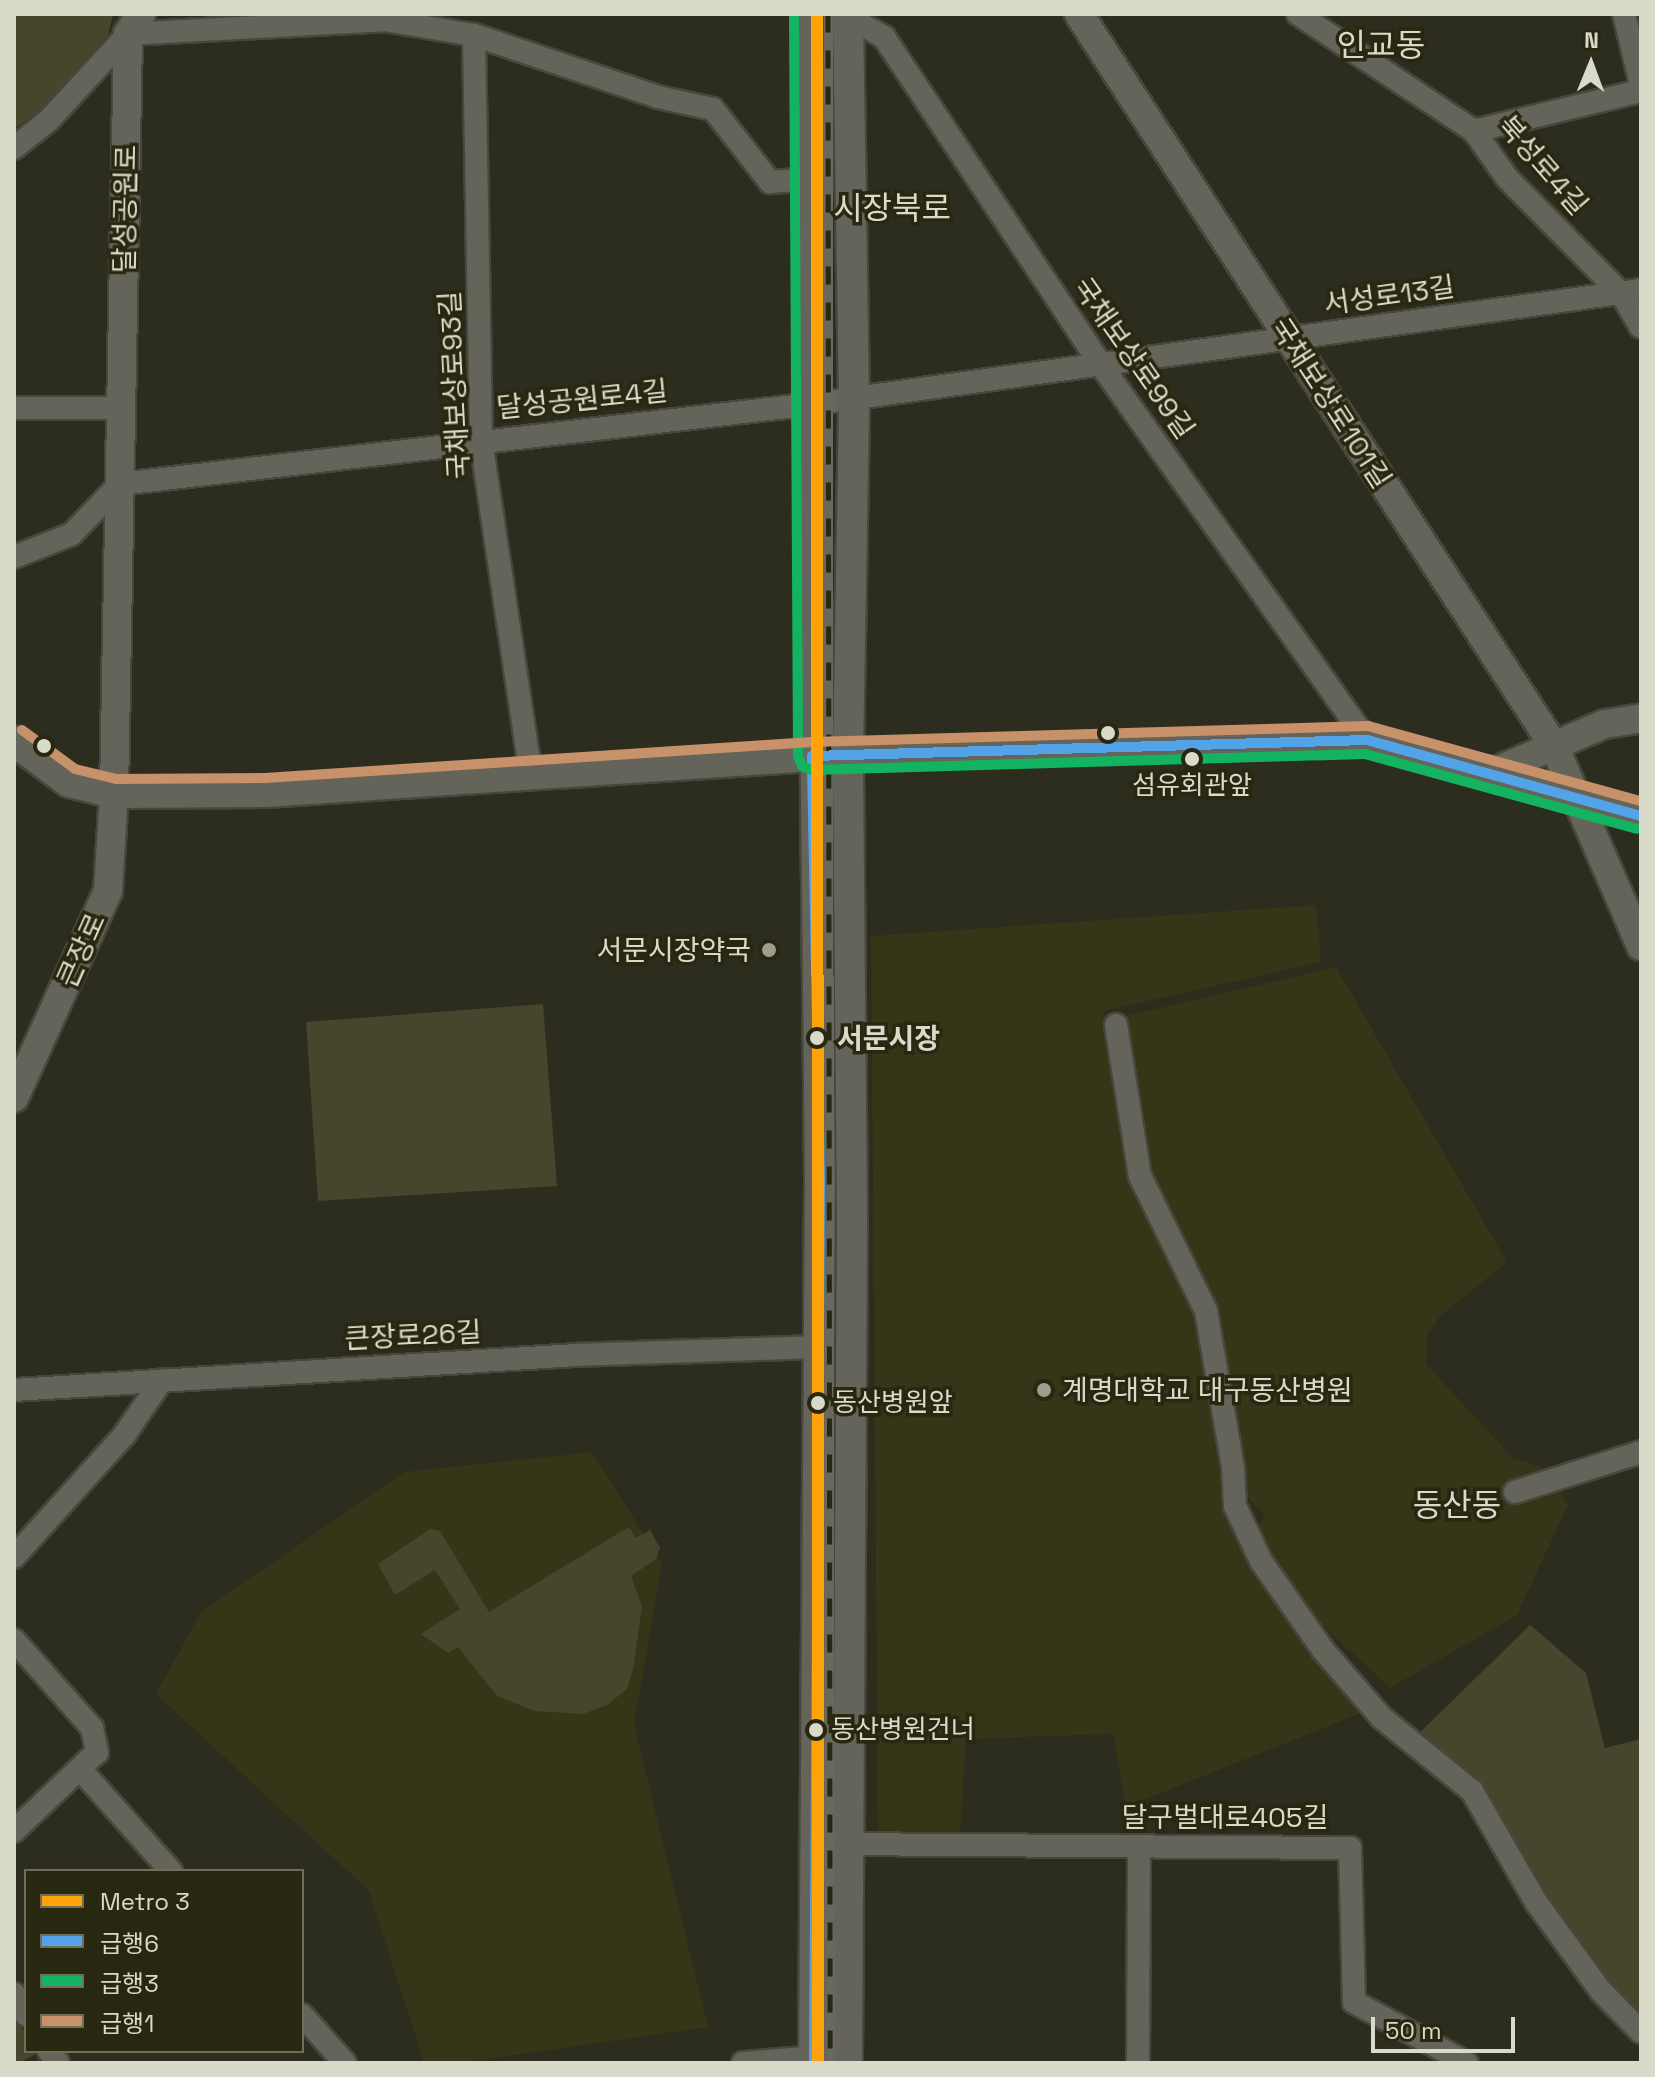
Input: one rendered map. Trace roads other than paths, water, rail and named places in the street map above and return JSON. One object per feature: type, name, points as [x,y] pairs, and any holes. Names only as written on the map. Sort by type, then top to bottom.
[{"type":"main road","points":[[808,14],[812,756],[820,1180],[816,1347],[833,1844],[847,2063]]},
{"type":"main road","points":[[801,2060],[833,1844],[852,1222],[848,755],[854,399],[848,16]]},
{"type":"main road","points":[[14,741],[69,782],[114,793],[266,792],[531,777],[812,756],[1367,740],[1641,816]]},
{"type":"street","name":"국채보상로101길","points":[[1079,14],[1554,746],[1573,797],[1633,913],[1641,946]]},
{"type":"street","name":"북성로4길","points":[[1298,14],[1474,131],[1507,178],[1631,292],[1641,327]]},
{"type":"street","points":[[1624,14],[1641,85]]},
{"type":"street","name":"국채보상로99길","points":[[848,16],[884,37],[1101,365],[1367,740]]},
{"type":"street","points":[[14,148],[48,121],[134,24],[384,20],[474,35],[713,109],[770,182],[811,179]]},
{"type":"street","name":"달성공원로","points":[[114,793],[120,408],[134,24]]},
{"type":"street","name":"국채보상로93길","points":[[474,35],[481,441],[531,777]]},
{"type":"street","points":[[1474,131],[1641,91]]},
{"type":"street","name":"서성로13길","points":[[812,404],[1631,292]]},
{"type":"street","name":"달성공원로4길","points":[[120,484],[812,404]]},
{"type":"street","points":[[14,408],[120,408]]},
{"type":"street","points":[[15,555],[72,534],[120,484]]},
{"type":"street","points":[[1491,773],[1605,724],[1641,718]]},
{"type":"street","name":"큰장로","points":[[14,1098],[108,891],[114,793]]},
{"type":"street","points":[[1116,1025],[1140,1176],[1206,1311],[1233,1467],[1235,1506],[1261,1561],[1323,1650],[1382,1718],[1472,1791],[1536,1902],[1601,1991],[1641,2032]]},
{"type":"street","name":"큰장로26길","points":[[14,1390],[816,1347]]},
{"type":"street","points":[[14,1557],[125,1434],[162,1380]]},
{"type":"street","points":[[1515,1492],[1641,1452]]},
{"type":"street","points":[[14,1640],[92,1728],[97,1752],[14,1831]]},
{"type":"street","points":[[80,1769],[169,1869]]},
{"type":"street","name":"달구벌대로405길","points":[[833,1844],[1350,1848],[1354,2002],[1467,2063]]},
{"type":"street","points":[[1138,2063],[1139,1847]]},
{"type":"street","points":[[14,1994],[24,2012]]},
{"type":"street","points":[[304,2017],[345,2063]]},
{"type":"street","points":[[743,2063],[801,2060]]},
{"type":"railway","points":[[828,14],[830,2063]]},
{"type":"metro line","name":"3","points":[[817,14],[818,2063]]},
{"type":"place","name":"섬유회관앞","points":[[1192,759]]},
{"type":"place","name":"서문시장약국","points":[[769,950]]},
{"type":"place","name":"서문시장","points":[[817,1038]]},
{"type":"place","name":"계명대학교 대구동산병원","points":[[1044,1390]]},
{"type":"place","name":"동산병원앞","points":[[818,1403]]},
{"type":"place","name":"동산병원건너","points":[[816,1730]]},
{"type":"district","name":"인교동","points":[[1381,45]]},
{"type":"district","name":"시장북로","points":[[892,208]]},
{"type":"district","name":"동산동","points":[[1457,1505]]}]
